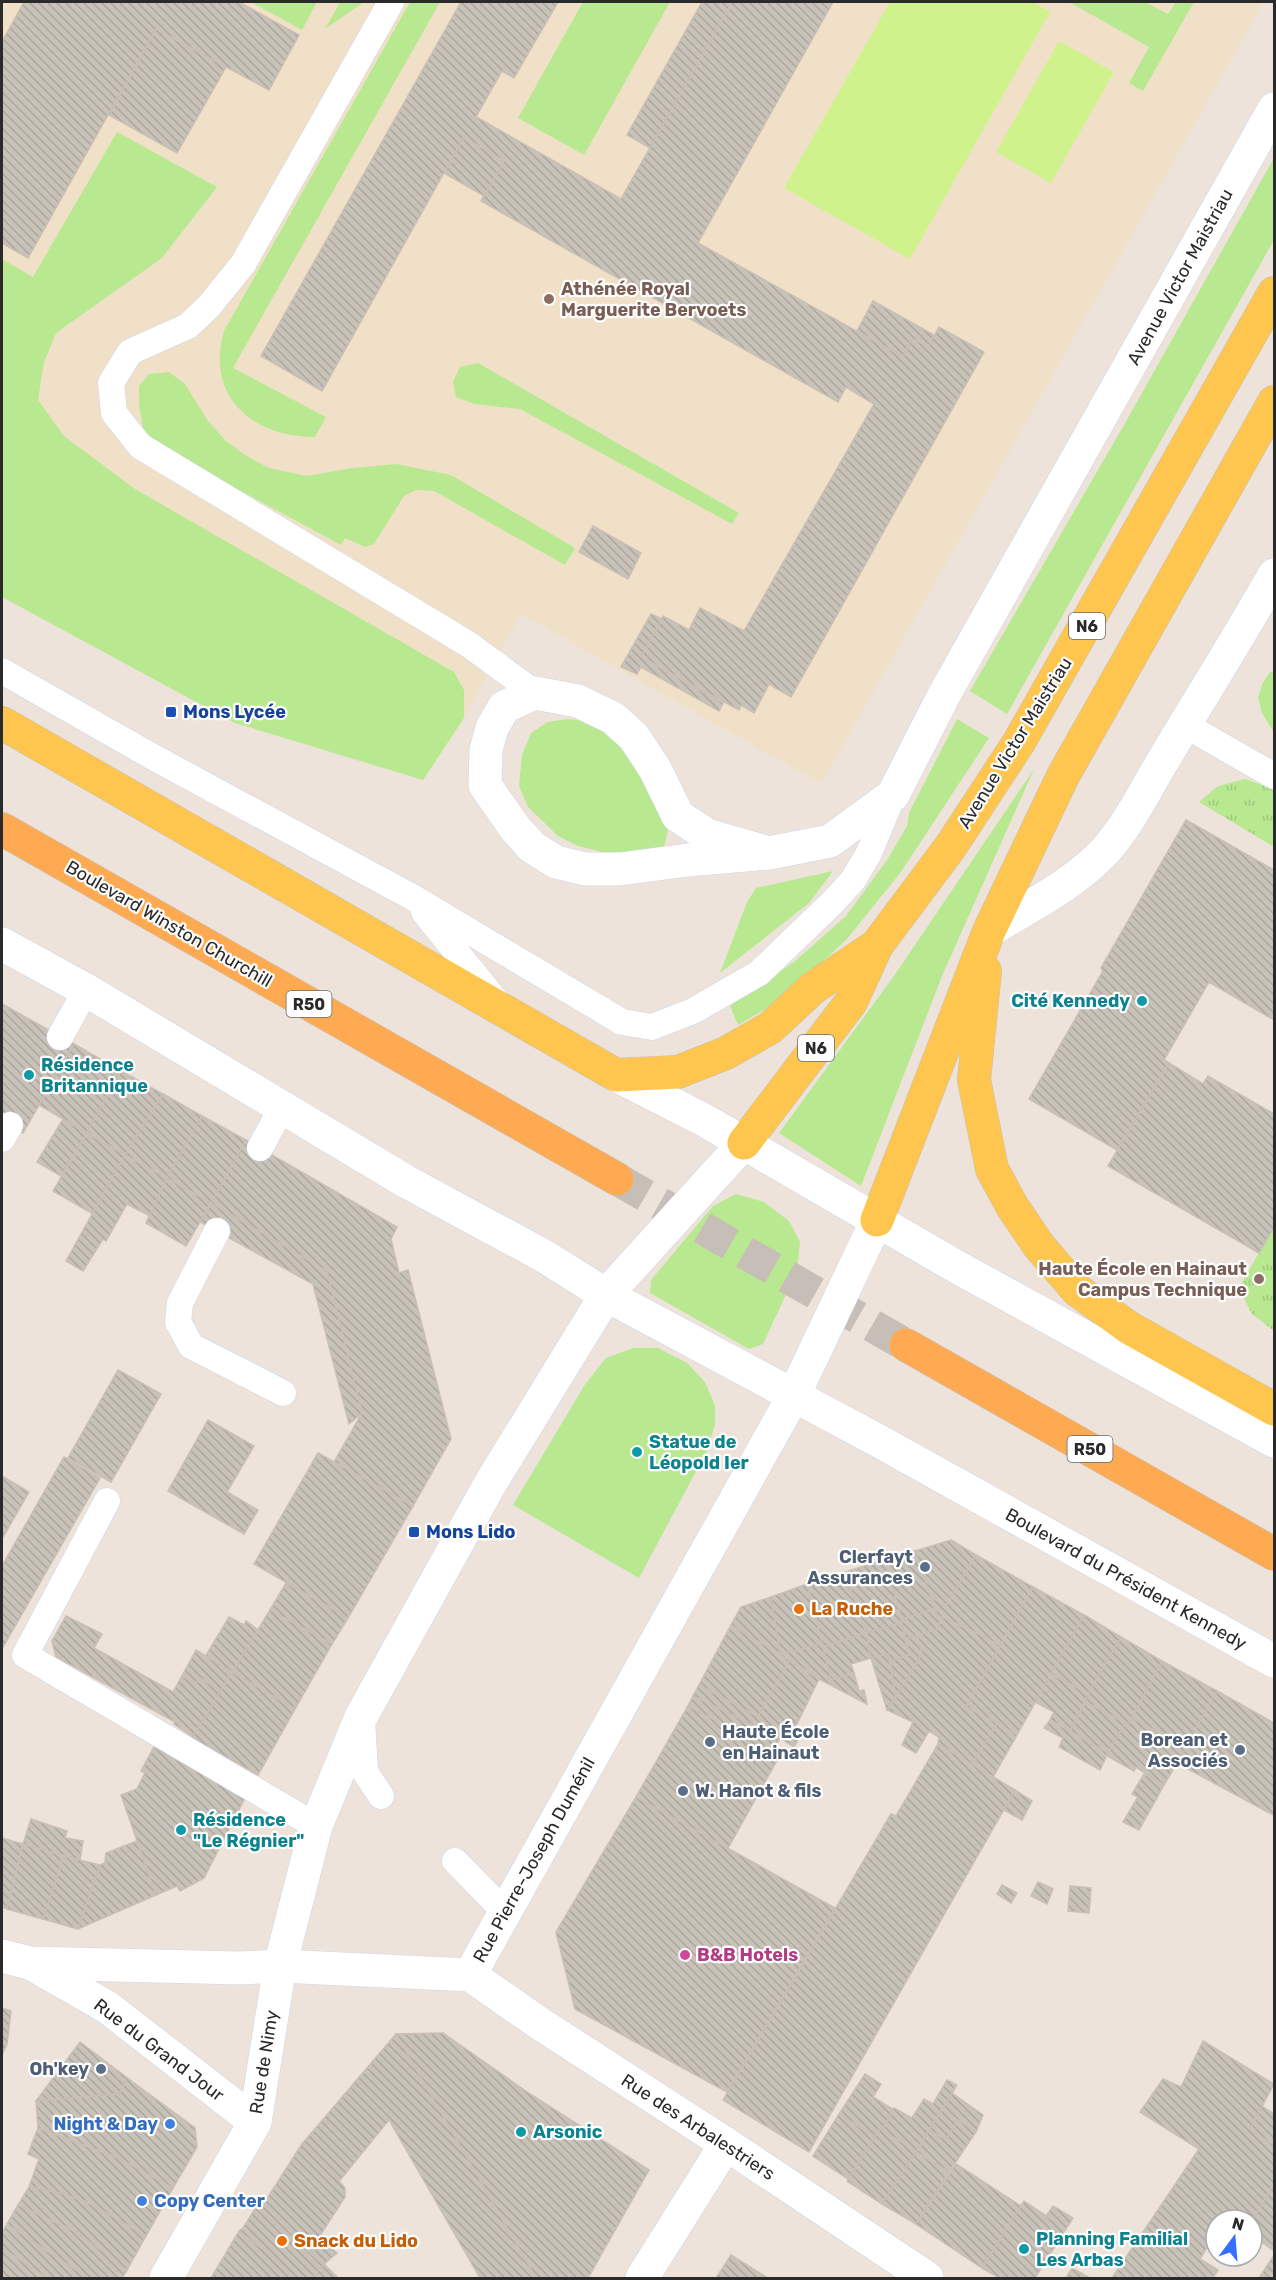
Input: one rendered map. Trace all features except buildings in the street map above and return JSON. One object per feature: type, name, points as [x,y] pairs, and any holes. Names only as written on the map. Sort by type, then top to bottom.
[{"type":"highway","name":"Boulevard Winston Churchill","points":[[2,830],[617,1179]]},
{"type":"highway","name":"R50","points":[[906,1345],[1275,1554]]},
{"type":"main road","name":"Avenue Victor Maistriau","points":[[744,1143],[851,1002],[877,945],[951,846],[1019,742],[1275,293]]},
{"type":"main road","points":[[876,1220],[989,931],[1063,776],[1275,402]]},
{"type":"main road","points":[[2,723],[616,1075],[678,1072],[726,1053],[770,1028],[813,988],[877,945]]},
{"type":"main road","points":[[989,931],[974,1080],[992,1169],[1012,1206],[1039,1246],[1077,1290],[1128,1327],[1275,1409]]},
{"type":"street","name":"Avenue Victor Maistriau","points":[[769,853],[707,835],[678,816],[656,769],[634,736],[613,718],[578,701],[535,693],[504,707],[492,728],[486,750],[485,785],[515,828],[532,847],[556,862],[585,869],[620,869],[705,858],[769,853],[830,841],[892,795],[944,694],[1275,110]]},
{"type":"street","points":[[989,931],[1075,878],[1105,851],[1133,815],[1275,575]]},
{"type":"street","points":[[2,944],[86,990],[282,1108]]},
{"type":"street","points":[[616,1075],[744,1143],[957,1268],[1275,1441]]},
{"type":"street","name":"Boulevard du Président Kennedy","points":[[282,1108],[407,1182],[544,1256],[606,1295],[794,1395],[1275,1661]]},
{"type":"street","points":[[280,1966],[316,1826],[361,1717],[490,1484],[606,1295],[744,1143]]},
{"type":"street","name":"Rue Pierre-Joseph Duménil","points":[[280,1966],[470,1975],[794,1395],[876,1220]]},
{"type":"street","name":"Rue du Grand Jour","points":[[16,1960],[239,1968],[280,1966]]},
{"type":"street","name":"Rue du Grand Jour","points":[[16,1960],[107,2007],[255,2122]]},
{"type":"street","name":"Rue de Nimy","points":[[166,2278],[255,2122],[280,1966]]},
{"type":"street","name":"Rue des Arbalestriers","points":[[470,1975],[548,2030],[726,2144],[927,2278]]},
{"type":"street","points":[[642,2278],[726,2144]]},
{"type":"lane","points":[[391,2],[243,264],[209,306],[188,326],[130,351],[111,383],[114,412],[140,446],[468,644],[535,693]]},
{"type":"lane","points":[[2,671],[153,757],[412,897],[622,1022],[652,1027],[693,1011],[759,973],[833,902],[853,880],[869,853],[892,795]]},
{"type":"lane","points":[[1185,726],[1275,776]]},
{"type":"lane","points":[[412,897],[504,1011]]},
{"type":"lane","points":[[60,1037],[86,990]]},
{"type":"lane","points":[[260,1149],[282,1108]]},
{"type":"lane","points":[[218,1231],[180,1303],[178,1322],[191,1346],[283,1393]]},
{"type":"lane","points":[[107,1501],[26,1655],[316,1826]]},
{"type":"lane","points":[[361,1717],[365,1772],[381,1796]]},
{"type":"lane","points":[[455,1861],[505,1912]]},
{"type":"shaded area","name":"Athénée Royal Marguerite Bervoets","points":[[2,2],[1264,2],[821,784],[521,614],[464,718],[423,780],[235,723],[2,597]]},
{"type":"green space","points":[[251,2],[317,2],[302,30]]},
{"type":"green space","points":[[340,2],[364,2],[325,29]]},
{"type":"green space","points":[[410,2],[440,2],[233,368],[326,417],[315,437],[272,430],[254,421],[239,408],[228,393],[221,375],[220,354],[224,331]]},
{"type":"green space","points":[[583,2],[670,2],[584,155],[518,118]]},
{"type":"green space","points":[[890,2],[1033,2],[1050,12],[910,259],[784,188]]},
{"type":"green space","points":[[1069,2],[1145,2],[1168,14],[1176,2],[1194,2],[1143,91],[1129,83],[1149,47]]},
{"type":"green space","points":[[1059,41],[1114,72],[1051,183],[996,152]]},
{"type":"green space","points":[[117,132],[217,187],[162,258],[56,333],[44,362],[38,400],[64,436],[135,489],[454,672],[464,690],[464,718],[423,780],[235,723],[2,597],[2,259],[33,277]]},
{"type":"green space","points":[[1274,158],[1274,240],[1007,714],[970,691],[1124,425]]},
{"type":"green space","points":[[478,363],[739,513],[732,524],[520,409],[474,404],[456,397],[453,382],[460,367]]},
{"type":"green space","points":[[169,372],[185,384],[208,421],[225,440],[245,455],[269,468],[307,476],[352,468],[396,464],[451,475],[575,548],[565,565],[434,491],[416,490],[404,496],[374,544],[365,547],[345,538],[341,545],[158,446],[143,428],[139,405],[139,386],[149,374]]},
{"type":"green space","points":[[1271,671],[1274,674],[1274,733],[1262,713],[1258,698],[1262,684]]},
{"type":"green space","points":[[567,719],[595,722],[627,743],[669,825],[664,847],[614,855],[578,846],[558,836],[528,807],[519,786],[522,755],[531,733],[548,722]]},
{"type":"green space","points":[[957,719],[989,738],[901,872],[846,940],[783,999],[738,1025],[730,1006],[794,962],[846,916],[887,860],[907,826],[909,813]]},
{"type":"green space","points":[[1034,769],[942,976],[861,1186],[779,1133],[894,976]]},
{"type":"green space","points":[[1245,779],[1274,789],[1274,847],[1199,802],[1218,786]]},
{"type":"green space","points":[[833,871],[809,903],[720,973],[747,902],[756,888]]},
{"type":"green space","points":[[736,1194],[764,1202],[789,1221],[800,1242],[797,1271],[763,1344],[749,1349],[650,1293],[651,1280],[713,1206]]},
{"type":"green space","points":[[1274,1227],[1274,1260],[1260,1251]]},
{"type":"green space","name":"Haute École en Hainaut Campus Technique","points":[[1260,1251],[1274,1260],[1274,1331],[1251,1313],[1239,1287]]},
{"type":"green space","points":[[633,1348],[658,1348],[687,1363],[705,1382],[715,1406],[715,1424],[707,1451],[639,1578],[513,1505],[584,1386],[606,1358]]},
{"type":"tunnel","points":[[617,1179],[906,1345]]},
{"type":"place","name":"Athénée Royal Marguerite Bervoets","points":[[549,299]]},
{"type":"place","name":"Mons Lycée","points":[[171,712]]},
{"type":"place","name":"Cité Kennedy","points":[[1142,1001]]},
{"type":"place","name":"Résidence Britannique","points":[[29,1075]]},
{"type":"place","name":"Haute École en Hainaut Campus Technique","points":[[1259,1279]]},
{"type":"place","name":"Statue de Léopold Ier","points":[[637,1452]]},
{"type":"place","name":"Mons Lido","points":[[414,1532]]},
{"type":"place","name":"Clerfayt Assurances","points":[[925,1567]]},
{"type":"place","name":"La Ruche","points":[[799,1609]]},
{"type":"place","name":"Haute École en Hainaut","points":[[710,1742]]},
{"type":"place","name":"Borean et Associés","points":[[1240,1750]]},
{"type":"place","name":"W. Hanot & fils","points":[[683,1791]]},
{"type":"place","name":"Résidence \"Le Régnier\"","points":[[181,1830]]},
{"type":"place","name":"B&B Hotels","points":[[685,1955]]},
{"type":"place","name":"Oh'key","points":[[101,2069]]},
{"type":"place","name":"Night & Day","points":[[170,2124]]},
{"type":"place","name":"Arsonic","points":[[521,2132]]},
{"type":"place","name":"Copy Center","points":[[142,2201]]},
{"type":"place","name":"Snack du Lido","points":[[282,2241]]},
{"type":"place","name":"Planning Familial Les Arbas","points":[[1024,2249]]}]
